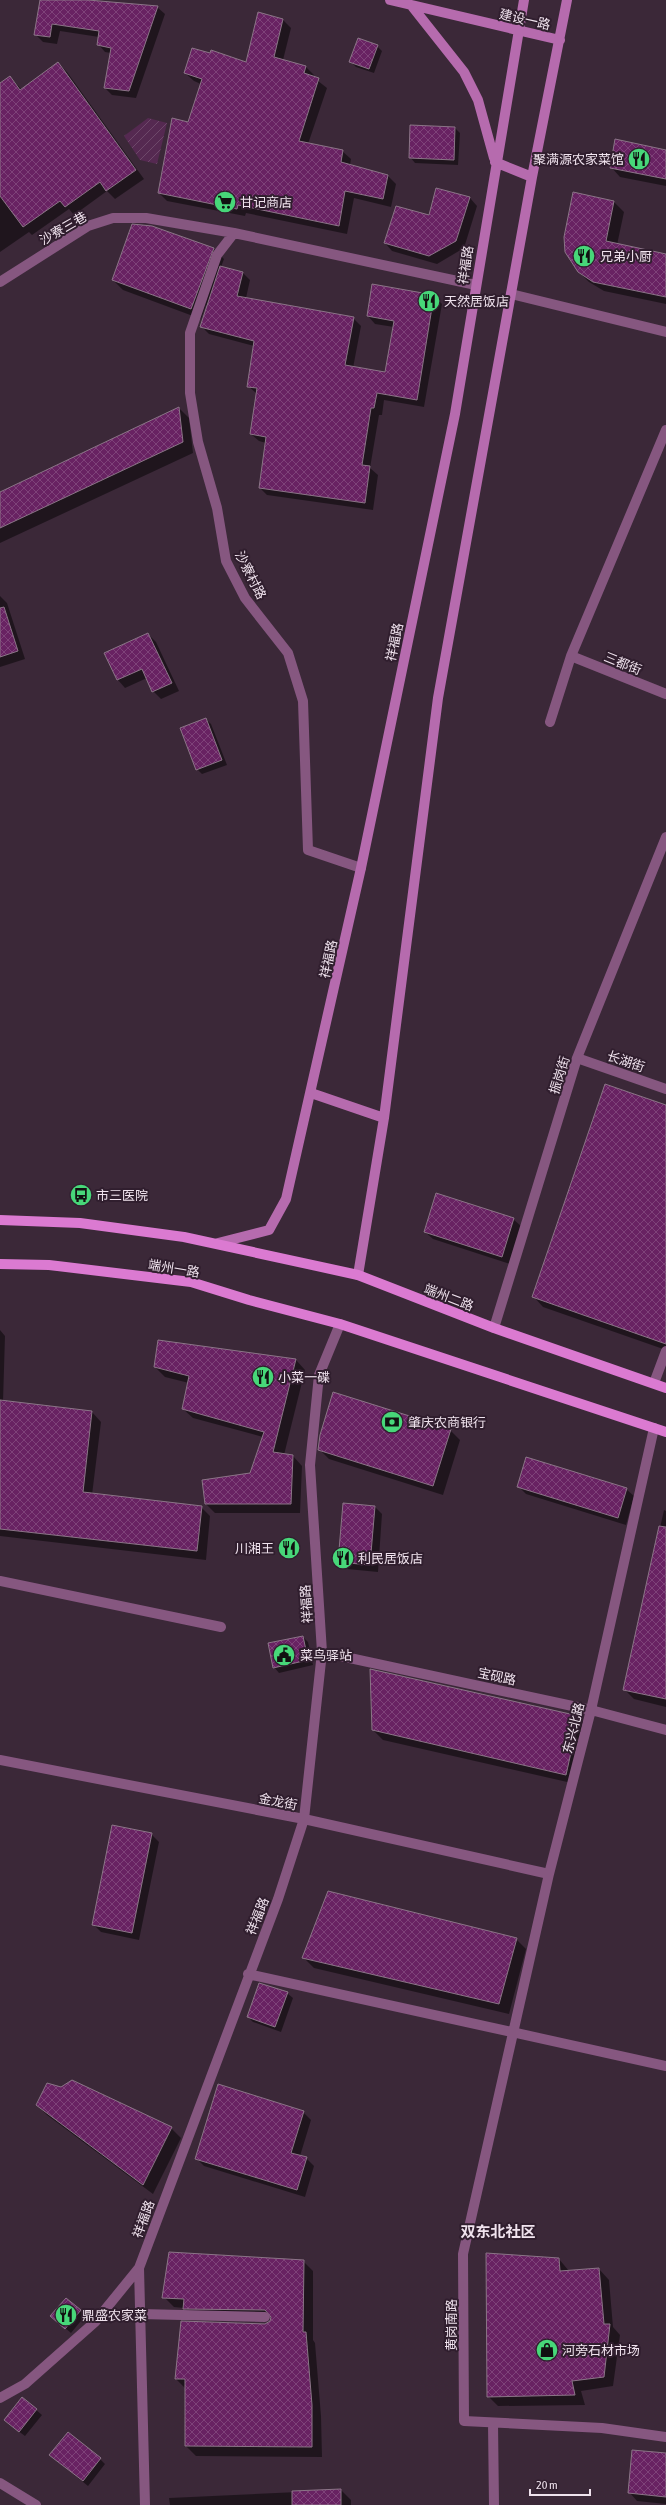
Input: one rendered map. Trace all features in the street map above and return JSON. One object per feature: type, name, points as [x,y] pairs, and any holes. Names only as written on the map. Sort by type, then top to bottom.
[{"type":"main road","points":[[0,1220],[80,1223],[218,1243]]},
{"type":"main road","name":"端州二路","points":[[218,1243],[358,1275],[494,1328],[666,1388]]},
{"type":"main road","name":"端州一路","points":[[0,1264],[49,1264],[191,1282],[249,1300],[340,1324]]},
{"type":"main road","points":[[340,1324],[666,1432]]},
{"type":"street","name":"建设一路","points":[[390,0],[560,40]]},
{"type":"street","name":"祥福路","points":[[218,1243],[269,1230],[286,1199],[361,868],[455,414],[495,162],[524,0]]},
{"type":"street","points":[[358,1275],[384,1118],[438,698],[532,177],[567,0]]},
{"type":"street","points":[[411,5],[464,72],[478,100],[495,162],[532,177]]},
{"type":"street","name":"沙寮三巷","points":[[0,282],[88,226],[113,218],[146,218],[234,233],[476,285]]},
{"type":"street","name":"沙寮村路","points":[[234,233],[217,255],[190,333],[190,393],[198,442],[217,508],[226,561],[245,598],[288,653],[303,701],[308,850],[361,868]]},
{"type":"street","points":[[511,294],[666,332]]},
{"type":"street","points":[[550,722],[571,656],[666,430]]},
{"type":"street","name":"三都街","points":[[571,656],[666,694]]},
{"type":"street","name":"振岗街","points":[[494,1328],[577,1058],[666,837]]},
{"type":"street","name":"长湖街","points":[[577,1058],[666,1089]]},
{"type":"street","points":[[311,1093],[384,1118]]},
{"type":"street","name":"祥福路","points":[[145,2505],[139,2268],[248,1974],[278,1899],[304,1819],[322,1652],[310,1465],[319,1374],[340,1324]]},
{"type":"street","points":[[654,1383],[666,1351]]},
{"type":"street","name":"东兴北路","points":[[514,2033],[549,1874],[592,1710],[654,1428]]},
{"type":"street","points":[[0,1581],[221,1627]]},
{"type":"street","name":"宝砚路","points":[[322,1652],[592,1710],[666,1730]]},
{"type":"street","name":"金龙街","points":[[0,1760],[304,1819],[549,1874]]},
{"type":"street","points":[[248,1974],[666,2066]]},
{"type":"street","name":"黄岗南路","points":[[514,2033],[463,2254],[464,2421],[602,2428],[666,2437]]},
{"type":"street","points":[[0,2398],[25,2384],[95,2322],[139,2268]]},
{"type":"street","points":[[140,2314],[264,2317]]},
{"type":"street","points":[[493,2423],[494,2505]]},
{"type":"street","points":[[0,2483],[36,2505]]},
{"type":"shaded area","points":[[148,118],[167,123],[157,164],[140,160],[124,136]]},
{"type":"building","points":[[40,0],[88,0],[158,6],[129,91],[104,88],[111,48],[97,45],[99,31],[52,24],[50,37],[34,35]]},
{"type":"building","points":[[258,12],[283,19],[274,57],[306,66],[304,73],[319,78],[299,141],[343,150],[341,162],[388,175],[383,199],[345,191],[339,226],[238,205],[237,209],[158,193],[172,118],[188,122],[202,79],[184,73],[192,48],[210,53],[211,50],[246,62]]},
{"type":"building","points":[[358,38],[378,45],[369,69],[349,62]]},
{"type":"building","points":[[58,62],[136,170],[106,191],[100,182],[65,207],[60,201],[23,227],[0,196],[0,83],[10,76],[20,90]]},
{"type":"building","points":[[410,125],[455,127],[454,160],[409,158]]},
{"type":"building","name":"聚满源农家菜馆","points":[[615,139],[666,150],[666,179],[610,168]]},
{"type":"building","points":[[436,188],[470,197],[456,241],[429,256],[384,243],[396,206],[429,215]]},
{"type":"building","points":[[573,192],[614,201],[606,241],[666,254],[666,297],[593,282],[578,272],[565,252],[564,237]]},
{"type":"building","points":[[132,224],[152,226],[214,248],[191,309],[112,280]]},
{"type":"building","points":[[220,266],[243,272],[237,296],[354,317],[345,365],[385,372],[394,321],[367,316],[372,284],[434,295],[417,400],[377,393],[374,408],[371,408],[362,465],[370,466],[365,503],[259,488],[266,437],[250,434],[257,388],[247,387],[254,341],[200,327]]},
{"type":"building","points":[[179,407],[183,442],[0,528],[0,492]]},
{"type":"building","points":[[4,607],[18,651],[0,657],[0,608]]},
{"type":"building","points":[[148,633],[172,683],[152,692],[142,669],[117,680],[104,653]]},
{"type":"building","points":[[206,718],[222,760],[196,770],[180,728]]},
{"type":"building","points":[[605,1084],[666,1105],[666,1344],[532,1297]]},
{"type":"building","points":[[436,1193],[514,1218],[502,1257],[424,1232]]},
{"type":"building","points":[[158,1340],[296,1359],[273,1452],[293,1455],[291,1504],[205,1504],[202,1480],[250,1473],[264,1432],[182,1409],[189,1376],[154,1367]]},
{"type":"building","points":[[333,1392],[451,1429],[433,1486],[318,1450],[320,1435]]},
{"type":"building","points":[[0,1400],[92,1411],[83,1492],[202,1506],[197,1551],[0,1529]]},
{"type":"building","points":[[526,1457],[627,1488],[618,1518],[517,1487]]},
{"type":"building","points":[[343,1503],[375,1506],[370,1565],[338,1562]]},
{"type":"building","points":[[659,1526],[666,1527],[666,1699],[623,1690]]},
{"type":"building","points":[[303,1636],[308,1660],[273,1668],[268,1643]]},
{"type":"building","points":[[370,1669],[579,1716],[566,1775],[372,1730]]},
{"type":"building","points":[[112,1825],[152,1833],[132,1933],[92,1925]]},
{"type":"building","points":[[328,1891],[517,1938],[499,2004],[302,1958]]},
{"type":"building","points":[[259,1983],[288,1992],[275,2027],[247,2017]]},
{"type":"building","points":[[72,2080],[172,2127],[143,2185],[36,2105],[47,2083],[61,2087]]},
{"type":"building","points":[[218,2084],[304,2111],[291,2153],[307,2157],[297,2190],[195,2159]]},
{"type":"building","points":[[169,2252],[304,2260],[303,2332],[306,2332],[312,2405],[312,2447],[185,2446],[185,2379],[175,2379],[181,2321],[265,2324],[270,2321],[271,2317],[265,2310],[183,2309],[184,2299],[162,2298]]},
{"type":"building","name":"河旁石材市场","points":[[486,2253],[559,2258],[560,2271],[599,2268],[604,2324],[610,2324],[604,2377],[572,2381],[575,2395],[487,2397]]},
{"type":"building","points":[[66,2298],[81,2310],[65,2329],[50,2316]]},
{"type":"building","points":[[22,2397],[37,2409],[19,2432],[4,2420]]},
{"type":"building","points":[[68,2432],[101,2458],[83,2481],[49,2455]]},
{"type":"building","points":[[632,2450],[666,2453],[666,2497],[628,2493]]},
{"type":"building","points":[[341,2489],[341,2505],[292,2505],[292,2491]]},
{"type":"place","name":"聚满源农家菜馆","points":[[639,159]]},
{"type":"place","name":"甘记商店","points":[[225,202]]},
{"type":"place","name":"兄弟小厨","points":[[584,256]]},
{"type":"place","name":"天然居饭店","points":[[429,301]]},
{"type":"place","name":"市三医院","points":[[81,1195]]},
{"type":"place","name":"小菜一碟","points":[[263,1377]]},
{"type":"place","name":"肇庆农商银行","points":[[392,1422]]},
{"type":"place","name":"川湘王","points":[[289,1548]]},
{"type":"place","name":"利民居饭店","points":[[343,1558]]},
{"type":"place","name":"菜鸟驿站","points":[[284,1655]]},
{"type":"place","name":"鼎盛农家菜","points":[[66,2315]]},
{"type":"place","name":"河旁石材市场","points":[[547,2350]]},
{"type":"district","name":"双东北社区","points":[[498,2232]]}]
